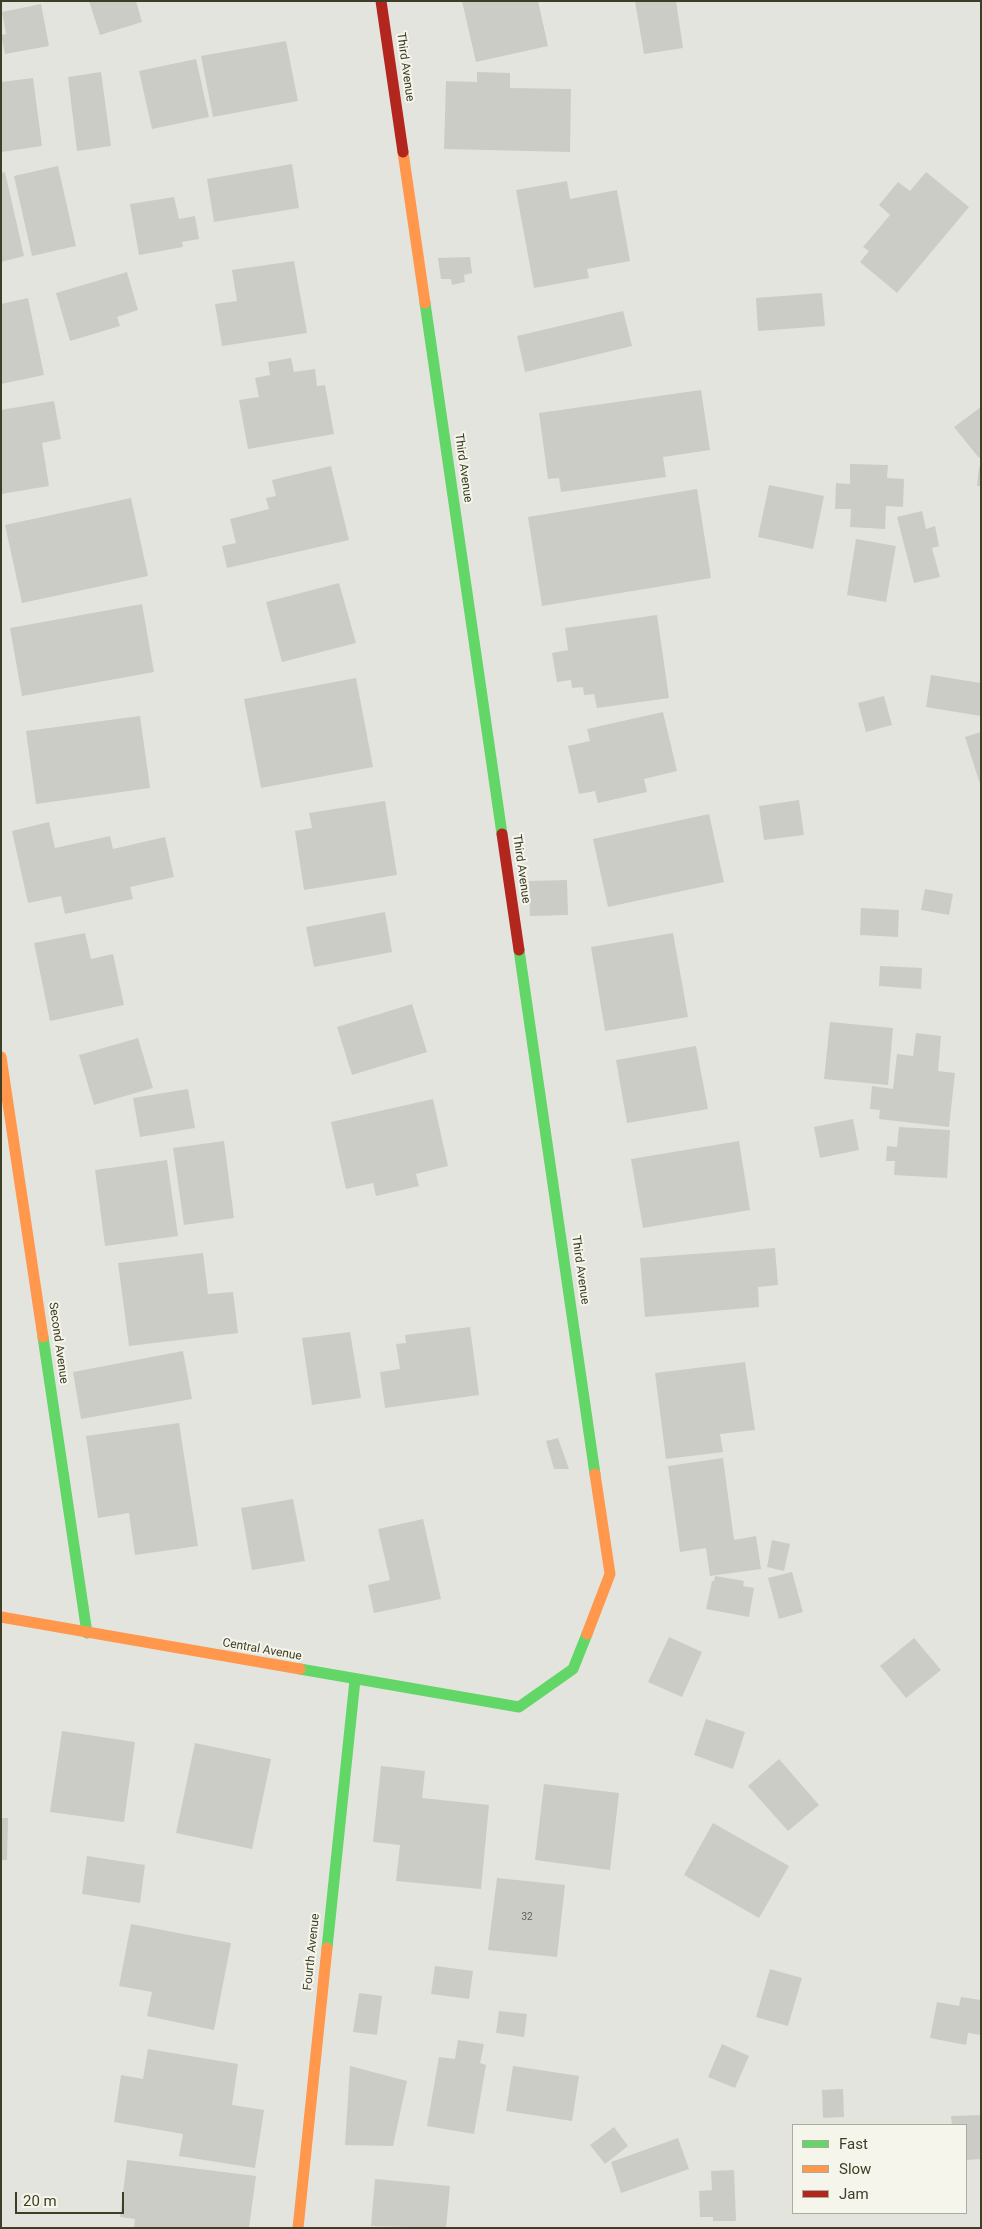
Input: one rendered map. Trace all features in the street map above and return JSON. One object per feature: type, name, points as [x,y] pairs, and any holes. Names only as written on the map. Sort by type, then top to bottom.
[{"type":"street","name":"Third Avenue","points":[[381,1],[610,1574],[573,1670],[519,1707]]},
{"type":"street","name":"Second Avenue","points":[[1,1057],[87,1633]]},
{"type":"street","name":"Central Avenue","points":[[1,1617],[519,1707]]},
{"type":"street","name":"Fourth Avenue","points":[[298,2228],[355,1680]]},
{"type":"building","points":[[89,1],[136,1],[142,22],[100,35]]},
{"type":"building","points":[[462,1],[538,1],[548,46],[476,62]]},
{"type":"building","points":[[635,1],[676,1],[683,48],[644,54]]},
{"type":"building","points":[[41,4],[49,46],[5,54],[1,35],[6,34],[2,12]]},
{"type":"building","points":[[286,41],[298,101],[213,117],[201,56]]},
{"type":"building","points":[[196,59],[209,117],[152,129],[139,71]]},
{"type":"building","points":[[101,72],[111,146],[77,151],[68,77]]},
{"type":"building","points":[[477,72],[510,73],[510,88],[571,89],[570,152],[444,149],[446,81],[477,82]]},
{"type":"building","points":[[33,78],[42,146],[1,152],[1,82]]},
{"type":"building","points":[[292,164],[299,208],[214,222],[207,179]]},
{"type":"building","points":[[58,166],[76,246],[32,256],[14,176]]},
{"type":"building","points":[[5,172],[24,256],[1,262],[1,173]]},
{"type":"building","points":[[926,172],[969,207],[897,293],[860,262],[869,251],[863,247],[890,215],[879,205],[898,182],[910,191]]},
{"type":"building","points":[[567,181],[570,199],[617,190],[630,261],[587,269],[589,278],[534,288],[516,190]]},
{"type":"building","points":[[174,197],[179,219],[195,216],[199,239],[182,242],[183,247],[139,255],[130,204]]},
{"type":"building","points":[[470,257],[472,273],[464,275],[465,282],[452,285],[451,279],[441,279],[438,258]]},
{"type":"building","points":[[294,261],[307,333],[222,346],[215,304],[237,301],[232,270]]},
{"type":"building","points":[[127,272],[138,310],[117,317],[120,326],[70,341],[56,293]]},
{"type":"building","points":[[822,293],[825,326],[758,331],[756,298]]},
{"type":"building","points":[[28,298],[44,375],[1,384],[1,304]]},
{"type":"building","points":[[623,311],[632,346],[525,372],[517,336]]},
{"type":"building","points":[[291,358],[294,372],[315,369],[317,386],[325,385],[334,434],[248,449],[239,400],[259,397],[255,378],[270,375],[268,362]]},
{"type":"building","points":[[701,390],[710,450],[663,457],[666,477],[561,492],[559,478],[548,479],[539,413]]},
{"type":"building","points":[[54,401],[61,439],[42,443],[49,486],[1,494],[1,410]]},
{"type":"building","points":[[981,407],[981,456],[979,458],[954,427]]},
{"type":"building","points":[[850,464],[888,465],[887,478],[904,479],[903,507],[886,506],[885,529],[850,527],[851,509],[835,509],[836,483],[850,484]]},
{"type":"building","points":[[331,466],[349,540],[227,568],[222,546],[236,543],[230,519],[269,509],[266,498],[276,496],[272,480]]},
{"type":"building","points":[[979,467],[981,467],[981,486],[977,486]]},
{"type":"building","points":[[769,485],[824,496],[813,549],[758,537]]},
{"type":"building","points":[[697,489],[711,578],[542,606],[528,517]]},
{"type":"building","points":[[131,498],[148,576],[22,603],[5,525]]},
{"type":"building","points":[[922,511],[926,529],[935,526],[939,546],[932,548],[940,577],[914,583],[897,517]]},
{"type":"building","points":[[856,539],[896,546],[886,602],[847,595]]},
{"type":"building","points":[[339,583],[356,643],[282,662],[266,602]]},
{"type":"building","points":[[142,604],[154,672],[22,696],[10,628]]},
{"type":"building","points":[[657,615],[669,698],[597,708],[594,694],[584,695],[583,687],[572,688],[571,680],[557,682],[552,653],[568,650],[565,628]]},
{"type":"building","points":[[931,675],[981,683],[981,716],[926,707]]},
{"type":"building","points":[[356,678],[373,767],[261,788],[244,699]]},
{"type":"building","points":[[884,696],[892,725],[866,732],[858,703]]},
{"type":"building","points":[[663,712],[677,771],[644,779],[647,792],[598,803],[595,791],[579,794],[568,746],[590,741],[587,729]]},
{"type":"building","points":[[140,716],[150,788],[36,804],[26,731]]},
{"type":"building","points":[[981,732],[981,784],[980,784],[965,737]]},
{"type":"building","points":[[799,800],[804,835],[764,840],[759,806]]},
{"type":"building","points":[[385,801],[397,875],[304,890],[295,831],[312,828],[309,813]]},
{"type":"building","points":[[709,814],[724,882],[608,907],[593,839]]},
{"type":"building","points":[[49,822],[55,848],[110,836],[113,849],[165,837],[174,877],[130,887],[133,899],[65,914],[61,896],[28,903],[12,831]]},
{"type":"building","points":[[567,880],[568,915],[530,916],[529,881]]},
{"type":"building","points":[[925,889],[953,894],[949,915],[921,910]]},
{"type":"building","points":[[861,908],[899,910],[898,937],[860,935]]},
{"type":"building","points":[[385,912],[392,952],[314,967],[306,927]]},
{"type":"building","points":[[85,933],[91,959],[113,954],[124,1005],[50,1021],[34,943]]},
{"type":"building","points":[[673,933],[688,1017],[605,1031],[591,947]]},
{"type":"building","points":[[880,966],[922,968],[921,989],[879,986]]},
{"type":"building","points":[[412,1004],[427,1052],[352,1075],[337,1027]]},
{"type":"building","points":[[830,1022],[893,1028],[888,1085],[824,1079]]},
{"type":"building","points":[[916,1033],[941,1036],[938,1071],[955,1073],[949,1127],[879,1119],[880,1110],[870,1109],[872,1086],[893,1089],[897,1054],[913,1056]]},
{"type":"building","points":[[138,1038],[153,1088],[94,1105],[79,1055]]},
{"type":"building","points":[[696,1046],[708,1109],[627,1123],[616,1060]]},
{"type":"building","points":[[188,1089],[195,1128],[140,1137],[133,1098]]},
{"type":"building","points":[[433,1099],[448,1166],[416,1174],[419,1186],[376,1196],[373,1183],[346,1189],[331,1122]]},
{"type":"building","points":[[853,1119],[859,1150],[820,1158],[814,1127]]},
{"type":"building","points":[[899,1127],[950,1130],[947,1178],[894,1175],[895,1161],[886,1161],[887,1146],[897,1147]]},
{"type":"building","points":[[224,1141],[234,1218],[184,1225],[173,1148]]},
{"type":"building","points":[[739,1141],[750,1210],[643,1228],[631,1159]]},
{"type":"building","points":[[167,1160],[178,1236],[105,1246],[95,1170]]},
{"type":"building","points":[[775,1248],[778,1285],[758,1287],[759,1307],[645,1317],[640,1258]]},
{"type":"building","points":[[203,1253],[208,1294],[233,1292],[238,1333],[129,1346],[118,1263]]},
{"type":"building","points":[[470,1327],[479,1395],[385,1408],[380,1372],[400,1369],[396,1344],[406,1343],[405,1335]]},
{"type":"building","points":[[350,1332],[361,1398],[312,1405],[302,1338]]},
{"type":"building","points":[[183,1351],[192,1399],[81,1419],[73,1372]]},
{"type":"building","points":[[745,1362],[755,1430],[720,1434],[723,1452],[666,1459],[655,1373]]},
{"type":"building","points":[[179,1423],[198,1546],[135,1555],[129,1513],[98,1518],[86,1436]]},
{"type":"building","points":[[558,1438],[569,1469],[554,1469],[546,1441]]},
{"type":"building","points":[[723,1458],[734,1540],[756,1536],[761,1569],[710,1576],[706,1548],[680,1552],[668,1466]]},
{"type":"building","points":[[293,1499],[305,1561],[252,1570],[241,1508]]},
{"type":"building","points":[[423,1519],[441,1599],[374,1613],[368,1585],[390,1580],[378,1529]]},
{"type":"building","points":[[772,1540],[790,1544],[784,1571],[767,1567]]},
{"type":"building","points":[[792,1572],[803,1612],[779,1619],[768,1578]]},
{"type":"building","points":[[715,1576],[744,1581],[743,1586],[754,1588],[749,1617],[706,1609],[712,1581],[714,1581]]},
{"type":"building","points":[[669,1637],[702,1652],[682,1697],[648,1682]]},
{"type":"building","points":[[914,1638],[941,1670],[906,1698],[880,1666]]},
{"type":"building","points":[[706,1719],[745,1732],[733,1769],[694,1755]]},
{"type":"building","points":[[62,1731],[135,1742],[124,1822],[50,1812]]},
{"type":"building","points":[[195,1743],[271,1759],[252,1849],[176,1833]]},
{"type":"building","points":[[779,1759],[819,1805],[788,1831],[748,1786]]},
{"type":"building","points":[[381,1766],[425,1771],[422,1798],[489,1805],[481,1889],[396,1881],[400,1845],[373,1842]]},
{"type":"building","points":[[544,1784],[619,1793],[610,1870],[535,1860]]},
{"type":"building","points":[[1,1818],[8,1818],[7,1860],[1,1860]]},
{"type":"building","points":[[713,1823],[789,1866],[759,1918],[684,1875]]},
{"type":"building","points":[[87,1856],[145,1865],[140,1903],[82,1894]]},
{"type":"building","points":[[497,1878],[565,1885],[557,1957],[488,1950]]},
{"type":"building","points":[[131,1924],[231,1943],[214,2030],[147,2016],[152,1992],[119,1986]]},
{"type":"building","points":[[435,1966],[473,1971],[469,1999],[431,1994]]},
{"type":"building","points":[[770,1969],[802,1978],[788,2026],[756,2017]]},
{"type":"building","points":[[359,1993],[382,1996],[377,2035],[353,2032]]},
{"type":"building","points":[[961,1997],[981,2000],[981,2035],[968,2033],[966,2045],[930,2038],[937,2002],[959,2006]]},
{"type":"building","points":[[499,2011],[527,2014],[524,2037],[496,2033]]},
{"type":"building","points":[[458,2040],[484,2044],[480,2063],[486,2065],[474,2134],[427,2126],[439,2057],[455,2059]]},
{"type":"building","points":[[722,2044],[749,2056],[735,2088],[708,2077]]},
{"type":"building","points":[[148,2049],[238,2064],[232,2105],[264,2110],[255,2168],[179,2156],[183,2134],[114,2122],[121,2075],[143,2079]]},
{"type":"building","points":[[350,2066],[407,2081],[393,2146],[345,2145]]},
{"type":"building","points":[[513,2066],[579,2076],[572,2121],[506,2111]]},
{"type":"building","points":[[843,2089],[844,2117],[823,2118],[822,2090]]},
{"type":"building","points":[[981,2115],[981,2159],[967,2160],[967,2124],[952,2124],[951,2116]]},
{"type":"building","points":[[614,2127],[628,2146],[605,2164],[590,2145]]},
{"type":"building","points":[[678,2138],[689,2169],[621,2193],[611,2162]]},
{"type":"building","points":[[127,2160],[256,2176],[249,2228],[134,2228],[135,2219],[120,2217]]},
{"type":"building","points":[[734,2170],[736,2221],[713,2221],[713,2217],[700,2217],[699,2191],[712,2190],[711,2171]]},
{"type":"building","points":[[375,2179],[450,2186],[446,2228],[371,2226]]},
{"type":"traffic: fast","points":[[425,303],[502,834]]},
{"type":"traffic: fast","points":[[519,950],[595,1474]]},
{"type":"traffic: fast","points":[[43,1337],[87,1633]]},
{"type":"traffic: fast","points":[[300,1669],[519,1707],[573,1669],[587,1634]]},
{"type":"traffic: fast","points":[[327,1948],[355,1680]]},
{"type":"traffic: slow","points":[[403,152],[425,303]]},
{"type":"traffic: slow","points":[[1,1057],[43,1337]]},
{"type":"traffic: slow","points":[[587,1634],[610,1574],[595,1474]]},
{"type":"traffic: slow","points":[[1,1617],[300,1669]]},
{"type":"traffic: slow","points":[[298,2228],[327,1948]]},
{"type":"traffic: jam","points":[[381,1],[403,152]]},
{"type":"traffic: jam","points":[[502,834],[519,950]]}]
